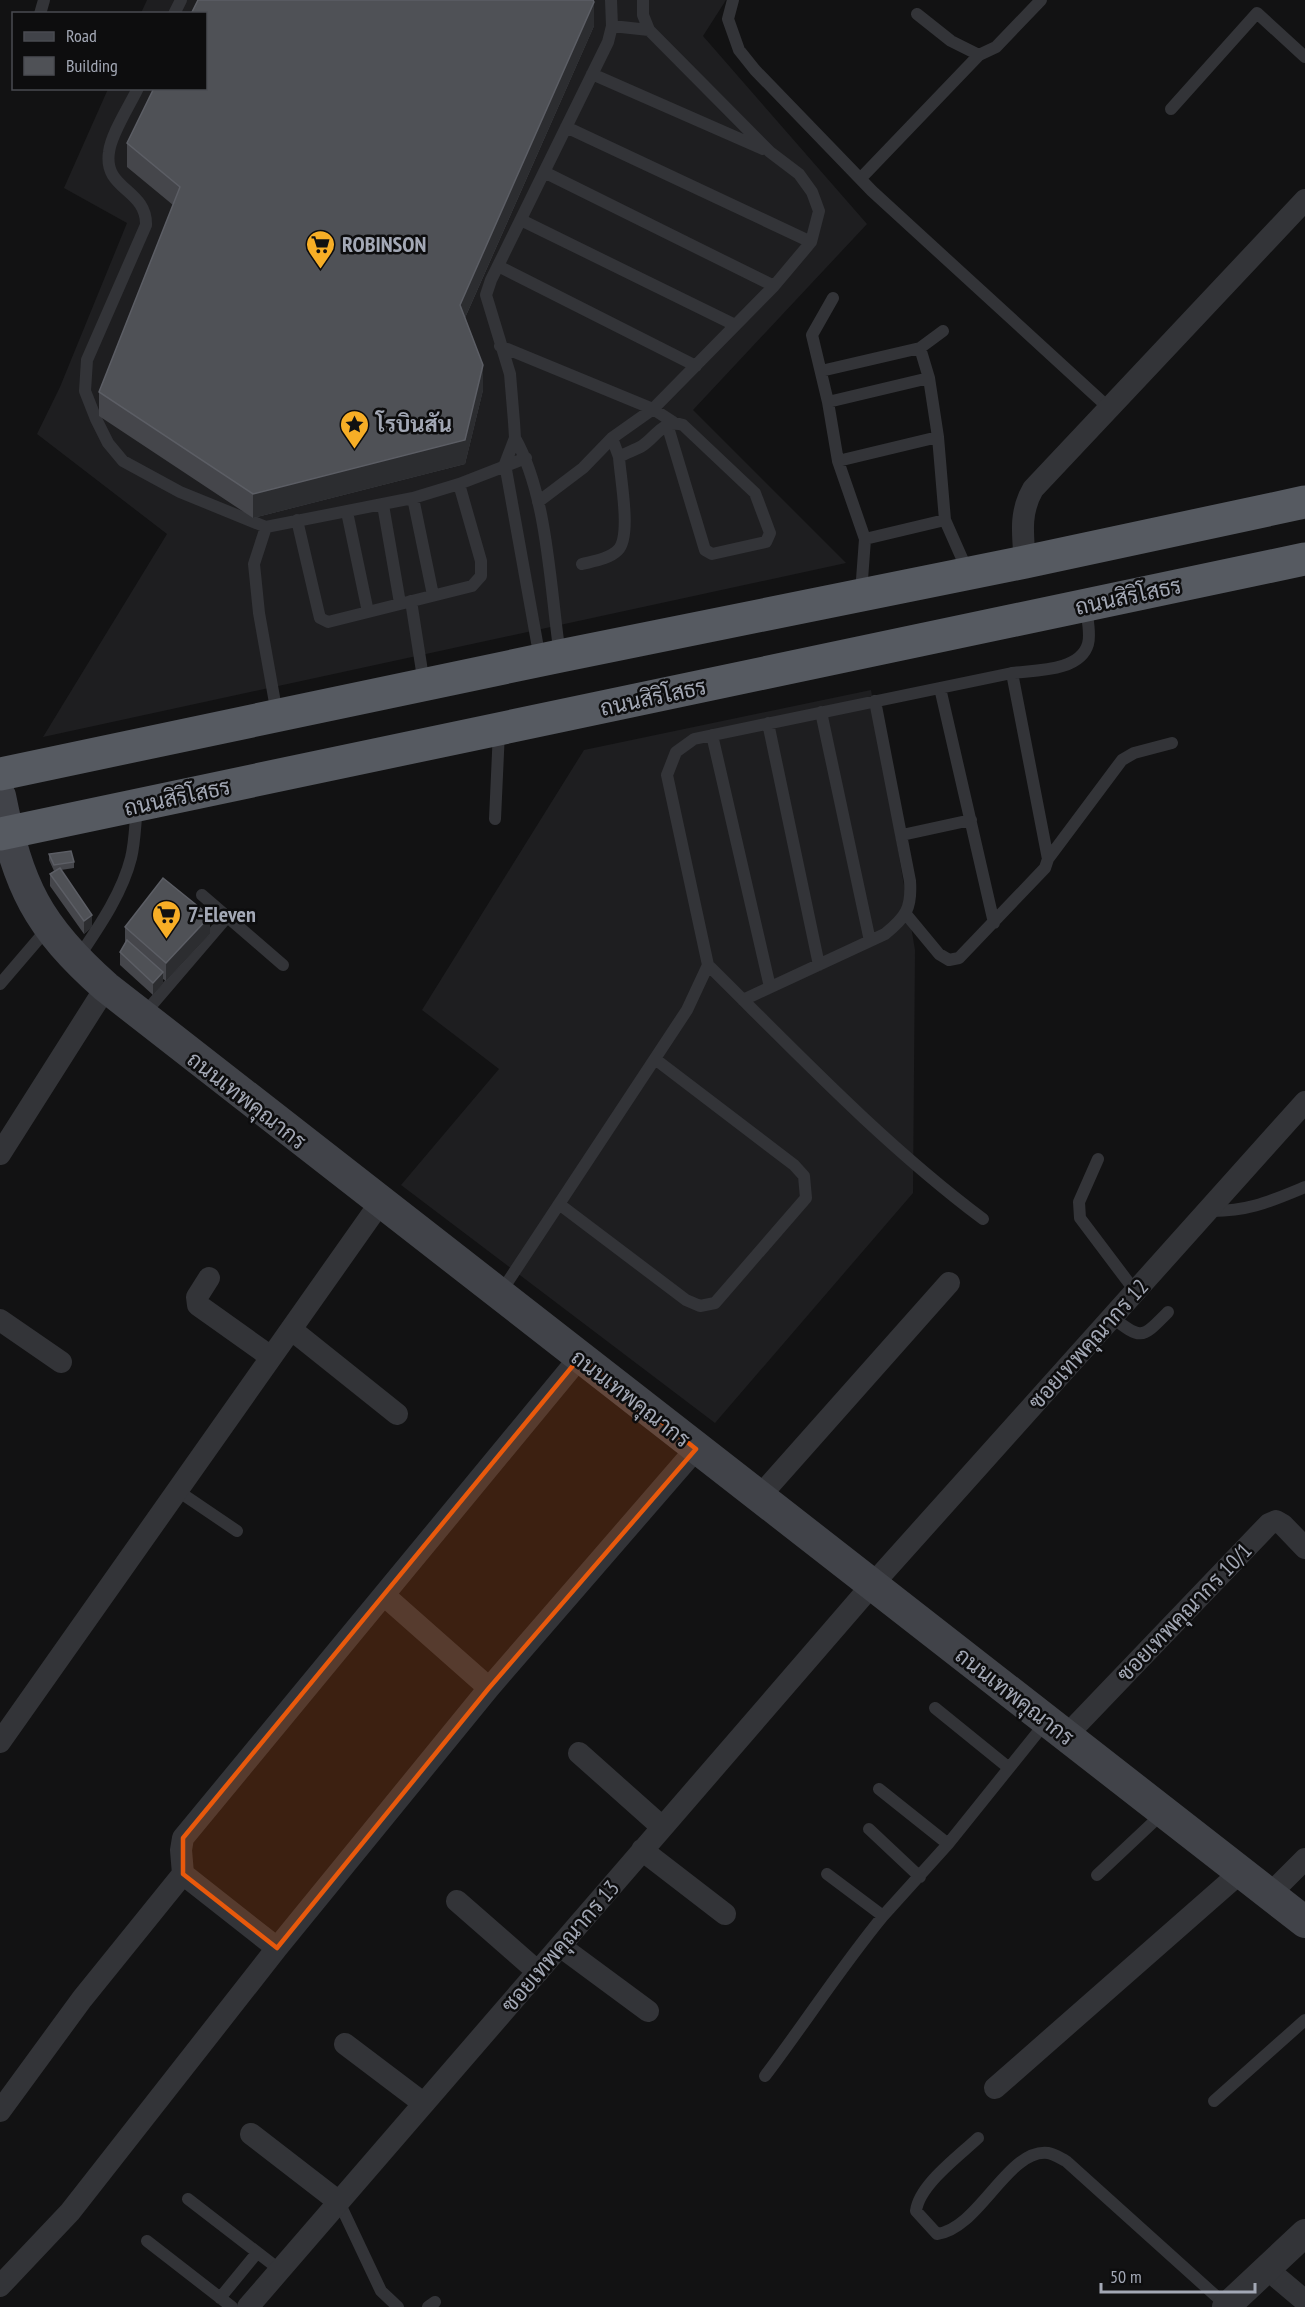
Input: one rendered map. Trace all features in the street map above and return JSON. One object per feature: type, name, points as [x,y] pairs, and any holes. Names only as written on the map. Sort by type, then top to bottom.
[{"type":"highway","points":[[0,774],[550,658],[1025,562],[1305,501]]},
{"type":"highway","name":"ถนนสิริโสธร","points":[[4,834],[1305,559]]},
{"type":"main road","name":"ถนนเทพคุณากร","points":[[0,796],[4,834],[29,897],[48,928],[76,961],[106,987],[141,1017],[1305,1922]]},
{"type":"street","points":[[1025,562],[1022,521],[1024,504],[1033,489],[1305,200]]},
{"type":"street","points":[[0,1154],[106,987]]},
{"type":"street","name":"ซอยเทพคุณากร 12","points":[[872,1585],[1305,1102]]},
{"type":"street","points":[[0,1743],[380,1203]]},
{"type":"street","points":[[209,1278],[197,1297],[198,1305],[271,1358]]},
{"type":"street","points":[[759,1497],[950,1283]]},
{"type":"street","points":[[0,1320],[61,1362]]},
{"type":"street","points":[[292,1330],[397,1414]]},
{"type":"street","points":[[0,2111],[82,1999],[183,1874],[181,1850],[183,1838],[580,1357]]},
{"type":"street","points":[[0,2286],[70,2212],[277,1948],[489,1688],[696,1449]]},
{"type":"street","name":"ซอยเทพคุณากร 10/1","points":[[1056,1728],[1269,1524],[1276,1521],[1284,1525],[1305,1548]]},
{"type":"street","name":"ซอยเทพคุณากร 13","points":[[248,2307],[872,1585]]},
{"type":"street","points":[[384,1596],[489,1688]]},
{"type":"street","points":[[579,1753],[662,1827]]},
{"type":"street","points":[[642,1850],[725,1914]]},
{"type":"street","points":[[1270,1894],[1305,1859]]},
{"type":"street","points":[[995,2088],[1241,1872]]},
{"type":"street","points":[[183,1874],[277,1948]]},
{"type":"street","points":[[457,1901],[538,1972]]},
{"type":"street","points":[[560,1946],[648,2011]]},
{"type":"street","points":[[345,2044],[423,2103]]},
{"type":"street","points":[[251,2134],[339,2202]]},
{"type":"street","points":[[1227,2306],[1305,2233]]},
{"type":"street","points":[[1267,2269],[1305,2301]]},
{"type":"lane","points":[[550,658],[505,464],[514,438],[510,374],[486,295],[608,42],[612,26],[610,0]]},
{"type":"lane","points":[[538,502],[583,468],[612,438],[653,409],[774,286],[811,242],[819,211],[812,192],[799,174],[770,152],[648,30],[643,15],[643,0]]},
{"type":"lane","points":[[733,0],[728,19],[739,50],[754,70],[861,178],[1110,409]]},
{"type":"lane","points":[[861,178],[978,55],[996,47],[1041,0]]},
{"type":"lane","points":[[1254,0],[1257,13],[1305,57]]},
{"type":"lane","points":[[1171,109],[1257,13]]},
{"type":"lane","points":[[917,14],[951,41],[978,55]]},
{"type":"lane","points":[[612,26],[648,30]]},
{"type":"lane","points":[[592,74],[770,152]]},
{"type":"lane","points":[[137,90],[109,150],[109,170],[115,181],[139,201],[146,213],[146,225],[87,360],[85,392],[108,443],[123,460],[180,492],[266,527],[383,506],[459,484],[505,464],[526,458]]},
{"type":"lane","points":[[566,127],[811,242]]},
{"type":"lane","points":[[544,172],[774,286]]},
{"type":"lane","points":[[521,220],[735,325]]},
{"type":"lane","points":[[498,266],[696,366]]},
{"type":"lane","points":[[832,298],[812,335],[828,402],[838,461],[865,539],[861,595]]},
{"type":"lane","points":[[821,371],[920,348],[943,332]]},
{"type":"lane","points":[[500,346],[653,409],[670,423],[683,425],[755,493],[770,533],[766,542],[712,554],[705,550],[670,423]]},
{"type":"lane","points":[[920,348],[929,378],[938,436],[945,520],[968,572]]},
{"type":"lane","points":[[828,402],[929,378]]},
{"type":"lane","points":[[619,457],[642,446],[670,423]]},
{"type":"lane","points":[[838,461],[938,436]]},
{"type":"lane","points":[[514,438],[526,458],[538,502],[550,658]]},
{"type":"lane","points":[[582,564],[610,556],[620,549],[625,534],[619,457],[612,438]]},
{"type":"lane","points":[[297,520],[320,618],[328,622],[472,586],[481,576],[481,561],[459,484]]},
{"type":"lane","points":[[413,498],[433,595]]},
{"type":"lane","points":[[383,506],[424,686]]},
{"type":"lane","points":[[347,512],[368,612]]},
{"type":"lane","points":[[865,539],[945,520]]},
{"type":"lane","points":[[266,527],[254,564],[259,613],[278,717]]},
{"type":"lane","points":[[983,1219],[934,1182],[869,1124],[708,965],[667,775],[676,752],[694,739],[1012,673],[1065,665],[1081,657],[1088,644],[1086,605]]},
{"type":"lane","points":[[1012,673],[1048,859]]},
{"type":"lane","points":[[940,688],[994,923]]},
{"type":"lane","points":[[743,1000],[885,934],[912,902],[902,835],[875,701]]},
{"type":"lane","points":[[821,712],[870,941]]},
{"type":"lane","points":[[768,723],[819,964]]},
{"type":"lane","points":[[495,819],[499,729]]},
{"type":"lane","points":[[712,735],[770,987]]},
{"type":"lane","points":[[905,913],[939,954],[949,960],[959,958],[1036,879],[1048,859],[1122,760],[1134,753],[1172,743]]},
{"type":"lane","points":[[76,961],[100,926],[123,881],[131,858],[137,806]]},
{"type":"lane","points":[[902,835],[971,820]]},
{"type":"lane","points":[[202,896],[283,965]]},
{"type":"lane","points":[[141,1017],[226,917]]},
{"type":"lane","points":[[0,984],[48,928]]},
{"type":"lane","points":[[499,1295],[687,1010],[708,965]]},
{"type":"lane","points":[[559,1204],[686,1300],[700,1306],[715,1303],[806,1198],[804,1176],[794,1166],[655,1059]]},
{"type":"lane","points":[[1098,1159],[1079,1202],[1080,1218],[1135,1291]]},
{"type":"lane","points":[[1207,1211],[1235,1212],[1258,1206],[1305,1187]]},
{"type":"lane","points":[[1112,1317],[1140,1336],[1147,1333],[1168,1312]]},
{"type":"lane","points":[[178,1491],[237,1531]]},
{"type":"lane","points":[[935,1708],[1009,1768]]},
{"type":"lane","points":[[765,2076],[815,2010],[847,1959],[948,1844],[1009,1768],[1056,1728]]},
{"type":"lane","points":[[879,1789],[948,1844]]},
{"type":"lane","points":[[1097,1875],[1164,1812]]},
{"type":"lane","points":[[869,1829],[920,1877]]},
{"type":"lane","points":[[827,1874],[883,1916]]},
{"type":"lane","points":[[1214,2101],[1305,2020]]},
{"type":"lane","points":[[978,2138],[924,2189],[917,2202],[916,2211],[937,2234],[954,2230],[1028,2157],[1047,2153],[1065,2161],[1227,2306]]},
{"type":"lane","points":[[188,2199],[256,2254],[280,2270]]},
{"type":"lane","points":[[339,2202],[381,2291],[398,2307]]},
{"type":"lane","points":[[147,2241],[232,2307]]},
{"type":"lane","points":[[220,2298],[256,2254]]},
{"type":"highlighted area","points":[[580,1357],[696,1449],[489,1688],[277,1948],[183,1874],[183,1838]]},
{"type":"shaded area","points":[[147,0],[726,0],[703,36],[867,224],[693,410],[846,563],[43,737],[167,534],[37,434],[60,387],[127,223],[64,188],[108,90],[207,90],[207,12],[141,12]]},
{"type":"shaded area","points":[[871,690],[915,950],[913,1193],[715,1423],[401,1185],[499,1069],[422,1010],[584,750]]},
{"type":"building","name":"ROBINSON","points":[[198,0],[593,0],[460,305],[483,365],[465,440],[253,494],[99,392],[180,187],[127,143],[153,90],[207,90],[207,12],[192,12]]},
{"type":"building","points":[[71,851],[74,862],[54,865],[49,854]]},
{"type":"building","points":[[60,868],[92,915],[84,921],[50,874]]},
{"type":"building","name":"7-Eleven","points":[[163,878],[210,916],[166,963],[125,927]]},
{"type":"building","points":[[127,940],[163,972],[153,983],[120,952]]},
{"type":"place","name":"ROBINSON","points":[[321,270]]},
{"type":"place","name":"โรบินสัน","points":[[355,450]]},
{"type":"place","name":"7-Eleven","points":[[167,940]]}]
